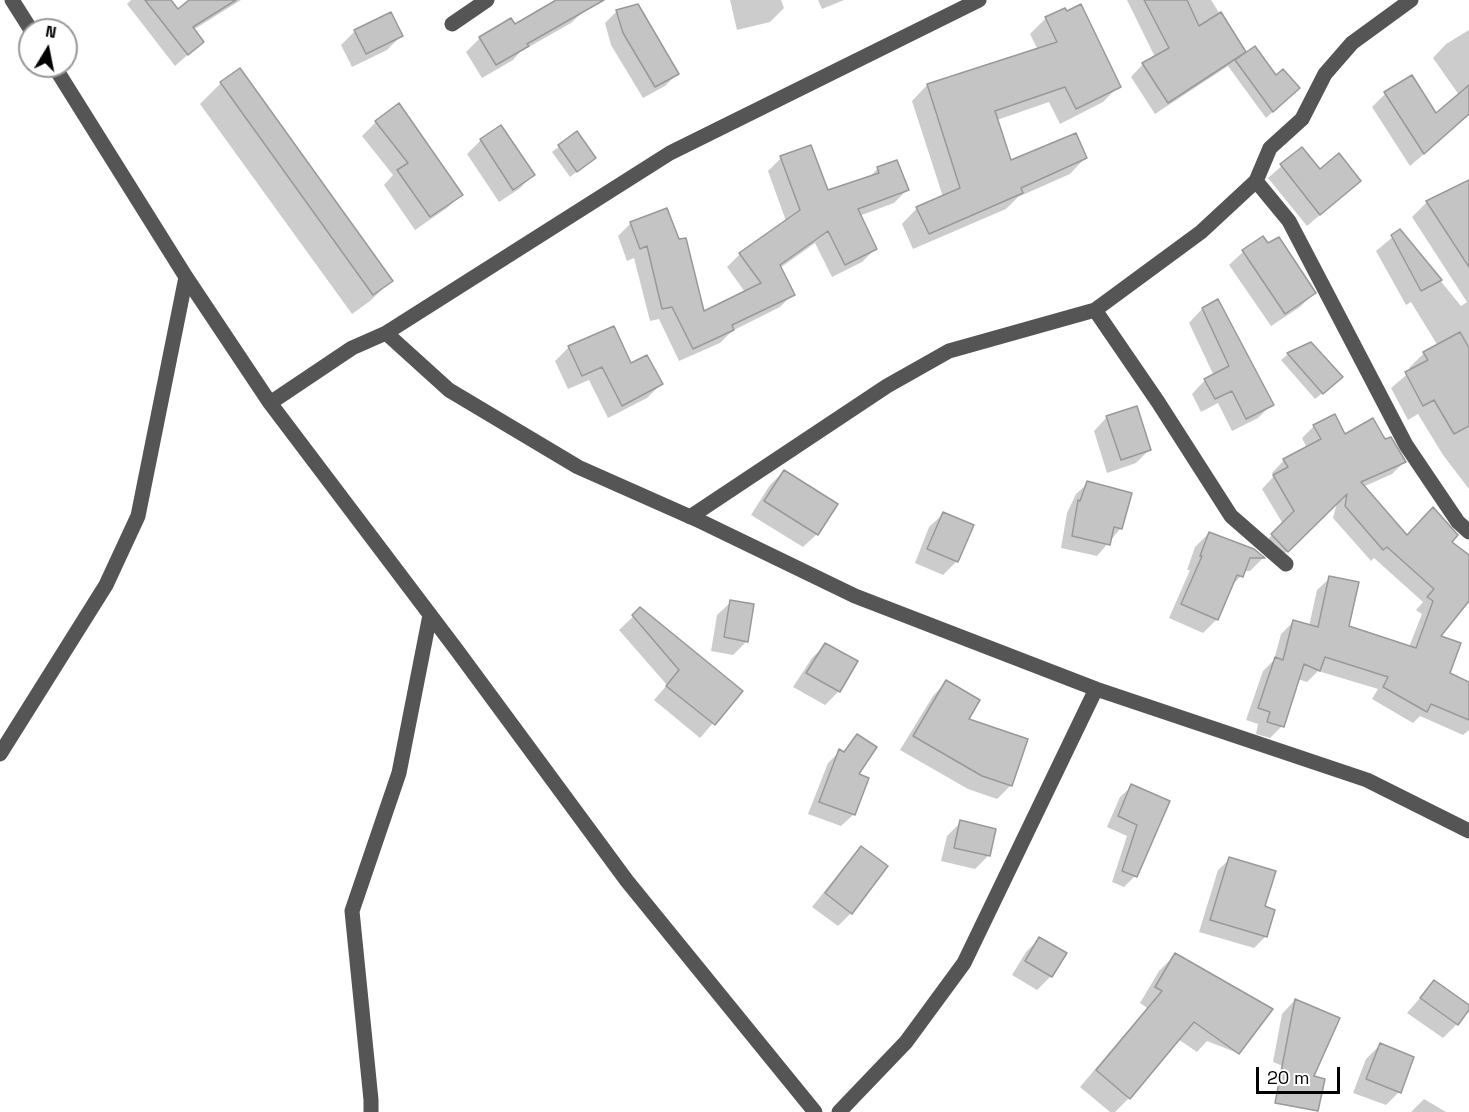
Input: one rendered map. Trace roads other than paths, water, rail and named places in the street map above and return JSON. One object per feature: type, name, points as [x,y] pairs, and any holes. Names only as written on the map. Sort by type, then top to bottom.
[{"type":"street","points":[[12,0],[23,18]]},
{"type":"street","points":[[452,24],[487,0]]},
{"type":"street","points":[[270,403],[352,348],[386,333],[669,153],[979,0]]},
{"type":"street","points":[[690,517],[887,386],[949,351],[1095,310],[1201,232],[1256,181],[1270,148],[1302,118],[1325,74],[1352,43],[1411,0]]},
{"type":"street","points":[[62,78],[186,277],[270,403],[627,881],[815,1112]]},
{"type":"street","points":[[1256,181],[1289,221],[1406,445],[1458,522],[1469,532]]},
{"type":"street","points":[[0,754],[106,585],[138,516],[186,277]]},
{"type":"street","points":[[1095,310],[1158,402],[1231,516],[1286,564]]},
{"type":"street","points":[[386,333],[449,390],[578,467],[690,517],[855,596],[1096,689],[1367,780],[1469,831]]},
{"type":"street","points":[[371,1112],[372,1100],[352,911],[399,773],[430,615]]},
{"type":"street","points":[[839,1112],[906,1042],[964,963],[1096,689]]}]
